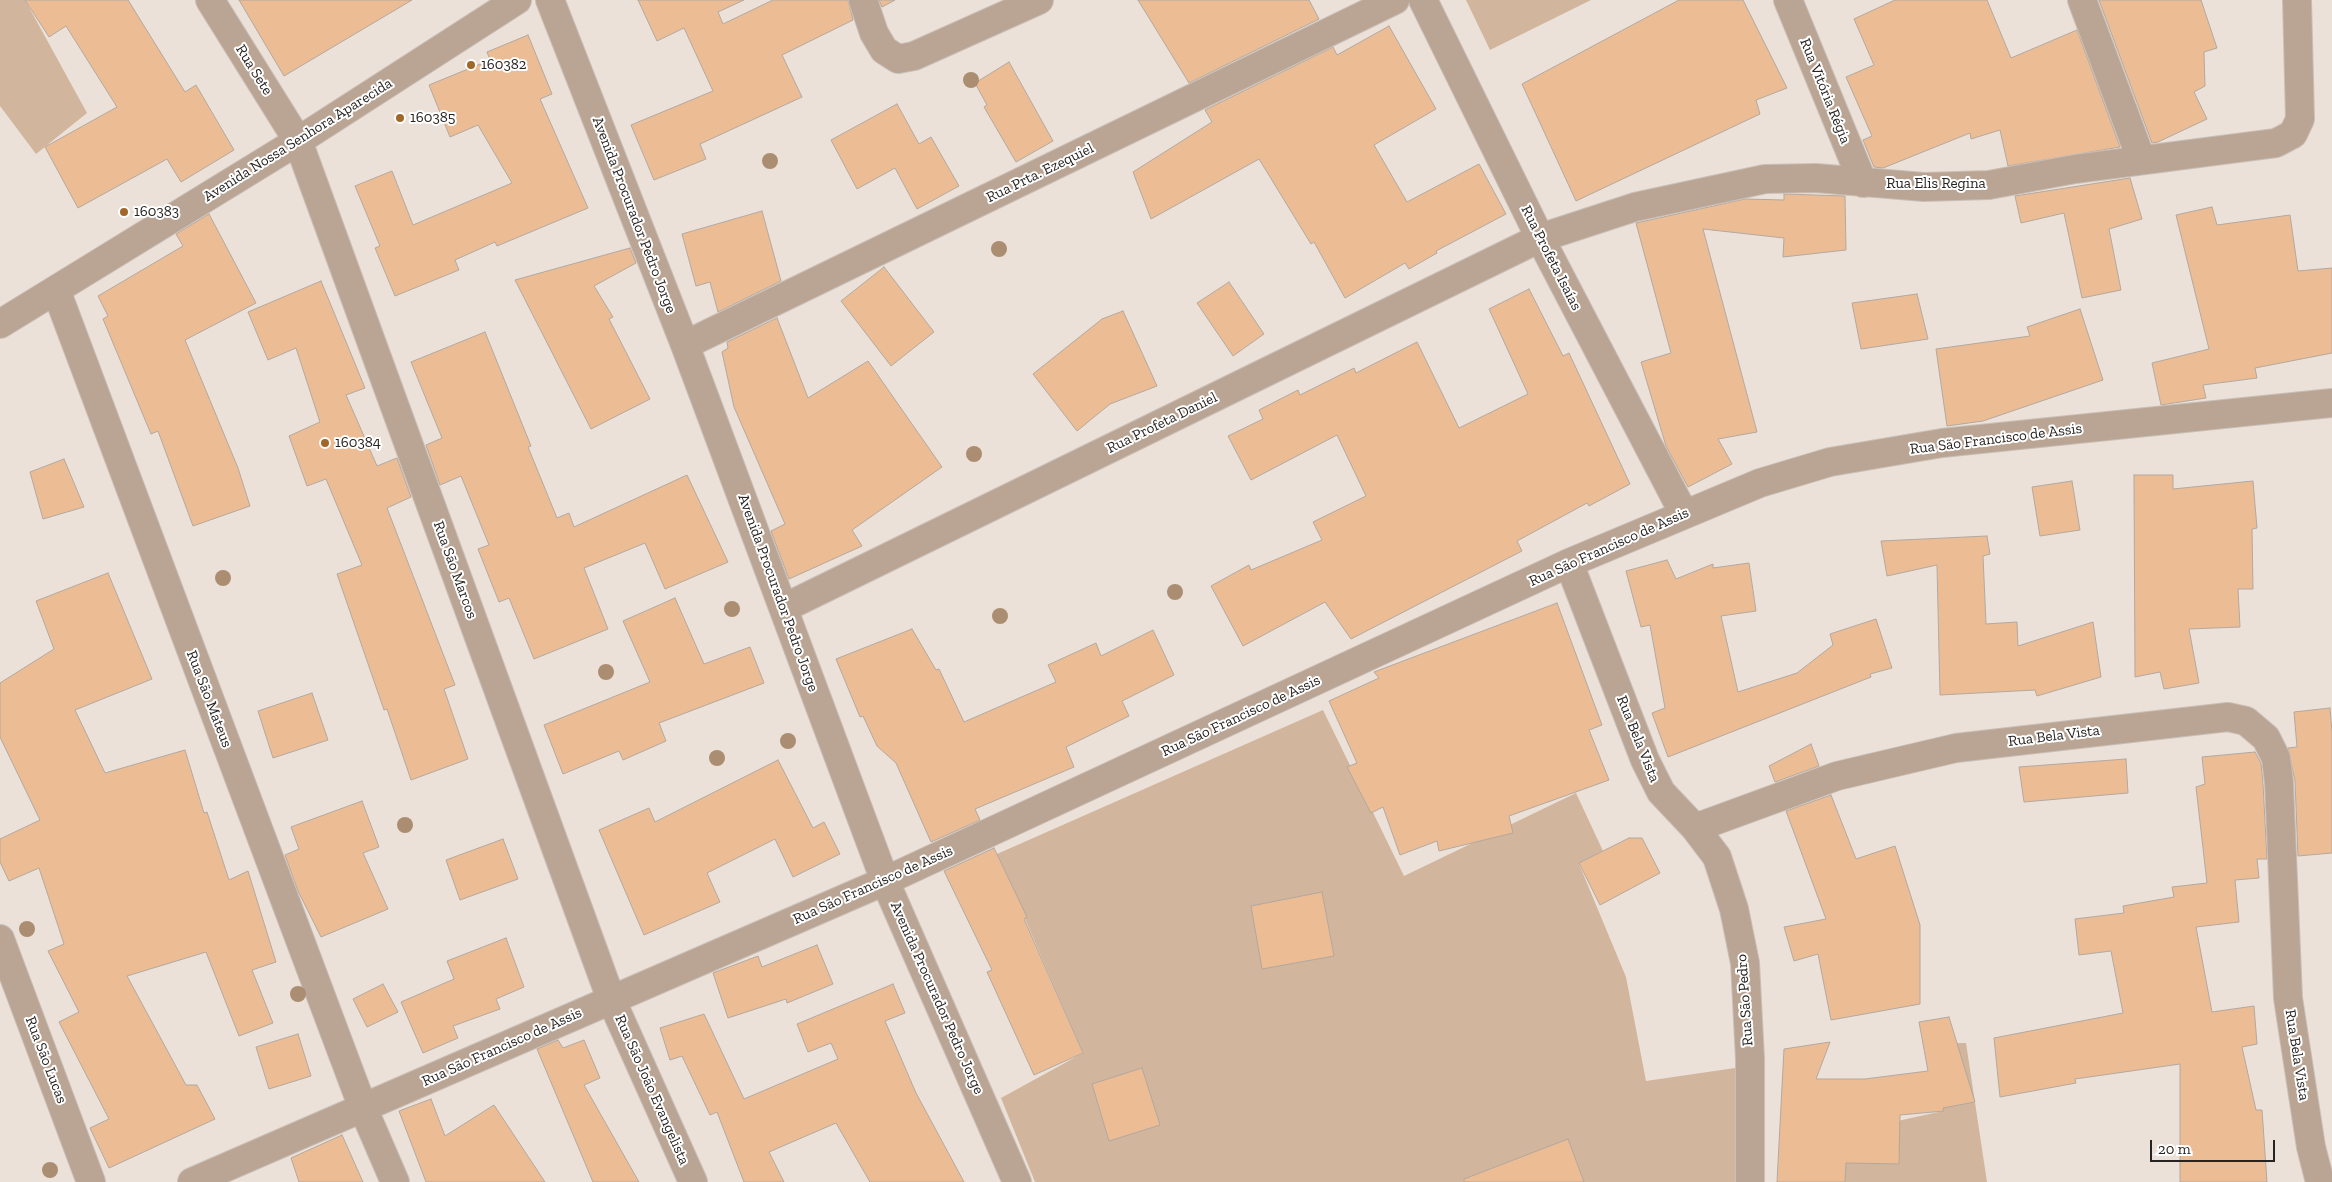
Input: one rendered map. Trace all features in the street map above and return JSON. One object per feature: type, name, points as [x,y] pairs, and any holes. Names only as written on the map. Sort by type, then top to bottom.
[{"type":"street","name":"Rua Sete","points":[[210,0],[298,141]]},
{"type":"street","name":"Avenida Nossa Senhora Aparecida","points":[[0,324],[298,141],[517,0]]},
{"type":"street","name":"Avenida Procurador Pedro Jorge","points":[[550,0],[685,345],[885,881],[1017,1182]]},
{"type":"street","points":[[863,0],[874,33],[884,50],[898,59],[914,56],[1040,0]]},
{"type":"street","name":"Rua Prta. Ezequiel","points":[[685,345],[1395,0]]},
{"type":"street","name":"Rua Profeta Isaías","points":[[1423,0],[1540,238],[1684,514]]},
{"type":"street","name":"Rua Vitória Régia","points":[[1788,0],[1863,182]]},
{"type":"street","points":[[2082,0],[2141,159]]},
{"type":"street","name":"Rua Elis Regina","points":[[1540,238],[1635,207],[1765,179],[1816,178],[1924,187],[1989,185],[2141,159],[2276,142],[2293,134],[2300,119],[2301,93],[2297,0]]},
{"type":"street","name":"Rua São Marcos","points":[[298,141],[611,999]]},
{"type":"street","name":"Rua Profeta Daniel","points":[[784,608],[1540,238]]},
{"type":"street","name":"Rua São Mateus","points":[[56,290],[363,1108],[395,1182]]},
{"type":"street","name":"Rua São Francisco de Assis","points":[[192,1182],[885,881],[1568,563],[1760,482],[1830,462],[1942,443],[2332,403]]},
{"type":"street","name":"Rua Bela Vista","points":[[1568,563],[1645,760],[1660,792],[1695,828],[1837,776],[1956,748],[2228,716],[2246,721],[2266,738],[2276,758],[2279,782],[2288,998],[2311,1147],[2320,1182]]},
{"type":"street","name":"Rua São Pedro","points":[[1695,828],[1717,857],[1734,909],[1745,963],[1750,1059],[1750,1182]]},
{"type":"street","name":"Rua São Lucas","points":[[0,939],[91,1182]]},
{"type":"street","name":"Rua São João Evangelista","points":[[611,999],[693,1182]]},
{"type":"shaded area","points":[[0,0],[25,0],[87,113],[36,154],[0,106]]},
{"type":"shaded area","points":[[1466,0],[1591,0],[1490,50]]},
{"type":"shaded area","points":[[1323,710],[1404,876],[1576,793],[1603,851],[1579,864],[1626,977],[1646,1081],[1735,1068],[1737,1149],[1735,1182],[1035,1182],[1001,1098],[1083,1053],[997,854]]},
{"type":"shaded area","points":[[1923,1043],[1966,1043],[1987,1182],[1839,1182],[1834,1135],[1943,1111]]},
{"type":"building","points":[[25,0],[128,0],[185,92],[196,85],[234,150],[181,182],[167,159],[78,208],[45,147],[117,107],[66,26],[49,37]]},
{"type":"building","points":[[239,0],[412,0],[284,76]]},
{"type":"building","points":[[638,0],[744,0],[718,12],[723,24],[773,0],[848,0],[853,20],[782,55],[802,97],[700,144],[706,159],[654,180],[631,125],[713,91],[684,28],[657,41]]},
{"type":"building","points":[[879,0],[895,0],[882,7]]},
{"type":"building","points":[[1138,0],[1309,0],[1319,19],[1189,83]]},
{"type":"building","points":[[1679,0],[1743,0],[1787,88],[1756,100],[1760,114],[1576,201],[1522,84]]},
{"type":"building","points":[[1895,0],[1987,0],[2011,58],[2077,30],[2120,147],[2008,166],[2000,130],[1971,139],[1970,133],[1883,168],[1874,167],[1863,140],[1872,136],[1846,77],[1874,65],[1854,19]]},
{"type":"building","points":[[2099,0],[2201,0],[2217,48],[2204,52],[2205,86],[2194,92],[2207,119],[2152,143]]},
{"type":"building","points":[[1389,26],[1436,109],[1374,145],[1407,202],[1479,164],[1506,214],[1436,251],[1437,253],[1409,269],[1405,263],[1345,298],[1314,242],[1311,244],[1259,159],[1151,219],[1133,172],[1212,122],[1205,110],[1333,47],[1337,55]]},
{"type":"building","points":[[528,35],[552,94],[540,99],[588,208],[497,246],[495,242],[455,260],[459,270],[395,296],[375,248],[380,246],[355,186],[392,171],[413,225],[512,183],[478,125],[450,137],[429,85],[490,60],[487,52]]},
{"type":"building","points":[[1009,62],[1053,141],[1016,162],[984,107],[987,105],[975,83]]},
{"type":"building","points":[[897,104],[919,144],[931,137],[959,186],[917,209],[895,168],[857,189],[831,140]]},
{"type":"building","points":[[2130,178],[2142,219],[2109,229],[2121,290],[2082,298],[2064,213],[2021,223],[2015,196]]},
{"type":"building","points":[[1784,194],[1845,196],[1846,250],[1783,257],[1784,238],[1703,229],[1757,432],[1718,439],[1732,464],[1688,487],[1666,446],[1641,362],[1671,353],[1636,223],[1745,199],[1784,200]]},
{"type":"building","points":[[2212,207],[2217,225],[2290,215],[2298,271],[2332,268],[2332,353],[2255,368],[2257,378],[2203,385],[2206,398],[2161,405],[2152,363],[2209,349],[2176,215]]},
{"type":"building","points":[[762,211],[781,281],[718,312],[710,282],[696,286],[682,234]]},
{"type":"building","points":[[209,214],[256,303],[185,340],[238,468],[250,506],[193,526],[158,431],[151,434],[103,319],[108,316],[98,296],[183,246],[176,234]]},
{"type":"building","points":[[630,248],[636,263],[594,286],[613,317],[609,319],[650,399],[591,429],[515,280]]},
{"type":"building","points":[[884,267],[934,332],[891,366],[841,301]]},
{"type":"building","points":[[321,281],[365,388],[346,395],[377,466],[397,458],[411,497],[387,508],[455,685],[444,689],[468,759],[411,780],[387,709],[384,710],[337,574],[362,565],[326,479],[307,486],[289,436],[320,422],[296,348],[268,360],[248,312]]},
{"type":"building","points":[[1229,282],[1264,334],[1233,356],[1197,303]]},
{"type":"building","points":[[1529,289],[1563,356],[1569,353],[1630,484],[1589,506],[1587,503],[1517,541],[1522,551],[1351,639],[1325,602],[1243,646],[1211,586],[1249,565],[1251,570],[1322,540],[1313,522],[1366,496],[1337,435],[1251,480],[1228,436],[1263,419],[1259,410],[1298,390],[1300,395],[1354,368],[1356,373],[1417,342],[1459,428],[1528,394],[1489,309]]},
{"type":"building","points":[[1917,294],[1928,339],[1861,349],[1852,303]]},
{"type":"building","points":[[2080,309],[2103,380],[1983,421],[1947,426],[1936,349],[2030,336],[2027,327]]},
{"type":"building","points":[[1123,311],[1157,386],[1110,404],[1077,431],[1033,374],[1102,319]]},
{"type":"building","points":[[777,318],[808,398],[868,361],[942,467],[852,530],[862,546],[789,579],[771,531],[785,524],[734,407],[722,352],[728,348],[727,342]]},
{"type":"building","points":[[485,332],[531,446],[528,447],[557,518],[569,513],[574,527],[687,475],[728,562],[665,589],[645,543],[584,568],[608,629],[534,659],[509,598],[499,602],[478,549],[489,545],[461,476],[440,485],[426,445],[442,438],[411,362]]},
{"type":"building","points":[[64,459],[84,507],[43,519],[30,472]]},
{"type":"building","points":[[2134,475],[2173,475],[2173,489],[2253,481],[2257,528],[2252,529],[2253,589],[2238,589],[2240,627],[2189,629],[2199,683],[2164,689],[2160,672],[2135,677]]},
{"type":"building","points":[[2072,481],[2080,530],[2040,536],[2032,487]]},
{"type":"building","points":[[1987,536],[1990,554],[1983,556],[1986,624],[2017,622],[2018,646],[2093,622],[2101,677],[2037,696],[2035,690],[1940,695],[1937,565],[1887,576],[1881,541]]},
{"type":"building","points":[[1667,560],[1676,579],[1713,564],[1713,568],[1749,563],[1756,611],[1721,616],[1738,692],[1797,673],[1833,645],[1830,634],[1876,619],[1892,668],[1870,674],[1871,677],[1668,757],[1652,713],[1665,708],[1650,625],[1641,627],[1626,571]]},
{"type":"building","points":[[108,573],[152,679],[75,710],[105,773],[185,750],[204,813],[207,812],[229,880],[248,871],[276,962],[252,970],[273,1023],[239,1036],[206,952],[127,976],[186,1085],[197,1085],[215,1119],[109,1168],[90,1128],[109,1119],[59,1022],[79,1012],[48,951],[64,944],[39,868],[9,881],[0,862],[0,839],[40,820],[0,737],[0,683],[54,649],[36,601]]},
{"type":"building","points":[[675,598],[704,664],[750,647],[764,683],[659,723],[666,741],[623,760],[619,751],[563,774],[544,725],[650,682],[623,621]]},
{"type":"building","points":[[1557,603],[1602,725],[1589,730],[1609,780],[1509,816],[1513,833],[1439,851],[1437,841],[1400,855],[1383,807],[1371,813],[1347,767],[1357,763],[1329,701],[1379,678],[1374,672]]},
{"type":"building","points":[[912,629],[936,670],[939,669],[964,722],[1056,682],[1048,665],[1096,643],[1101,656],[1153,630],[1174,675],[1122,701],[1129,716],[1066,747],[1074,767],[975,809],[980,820],[931,842],[896,763],[877,746],[863,716],[860,717],[836,659]]},
{"type":"building","points":[[312,693],[328,740],[273,758],[258,711]]},
{"type":"building","points":[[2330,708],[2332,732],[2332,853],[2298,856],[2295,781],[2288,748],[2297,747],[2294,712]]},
{"type":"building","points":[[1811,744],[1819,766],[1775,782],[1769,766]]},
{"type":"building","points":[[2255,752],[2261,763],[2267,859],[2257,859],[2259,878],[2235,880],[2239,922],[2196,927],[2212,1012],[2254,1006],[2257,1044],[2242,1047],[2256,1110],[2262,1110],[2267,1182],[2180,1182],[2180,1064],[2075,1079],[2076,1083],[2000,1097],[1994,1038],[2123,1013],[2111,951],[2079,955],[2075,919],[2124,913],[2123,906],[2174,897],[2172,887],[2207,883],[2196,787],[2205,784],[2202,757]]},
{"type":"building","points":[[2126,759],[2128,793],[2024,802],[2019,767]]},
{"type":"building","points":[[778,760],[813,828],[824,822],[840,854],[793,877],[775,839],[707,873],[720,902],[644,935],[599,830],[649,808],[655,822]]},
{"type":"building","points":[[1831,795],[1856,859],[1895,846],[1920,925],[1920,1004],[1831,1020],[1818,954],[1794,961],[1784,927],[1826,919],[1786,811]]},
{"type":"building","points":[[362,801],[379,847],[363,853],[388,909],[321,937],[298,891],[285,855],[299,849],[291,827]]},
{"type":"building","points":[[1629,838],[1642,838],[1660,873],[1600,905],[1579,863]]},
{"type":"building","points":[[503,839],[518,879],[460,900],[446,860]]},
{"type":"building","points":[[994,848],[1027,917],[1024,919],[1083,1053],[1034,1075],[987,972],[992,970],[944,871]]},
{"type":"building","points":[[1322,892],[1334,956],[1262,969],[1251,906]]},
{"type":"building","points":[[506,938],[524,987],[496,999],[500,1009],[453,1026],[458,1038],[423,1053],[401,1002],[454,979],[447,961]]},
{"type":"building","points":[[817,945],[833,984],[787,1003],[786,999],[728,1018],[713,973],[758,956],[762,967]]},
{"type":"building","points":[[383,984],[398,1012],[367,1027],[353,999]]},
{"type":"building","points":[[893,984],[905,1013],[885,1021],[916,1093],[964,1182],[870,1182],[836,1123],[769,1152],[784,1182],[744,1182],[717,1112],[710,1115],[682,1056],[670,1060],[660,1028],[704,1014],[744,1099],[838,1059],[831,1043],[808,1052],[797,1024]]},
{"type":"building","points":[[1949,1017],[1975,1102],[1943,1108],[1944,1111],[1900,1115],[1899,1164],[1846,1163],[1845,1182],[1777,1182],[1784,1049],[1830,1042],[1816,1079],[1865,1079],[1928,1071],[1919,1022]]},
{"type":"building","points":[[298,1034],[311,1076],[269,1089],[256,1047]]},
{"type":"building","points":[[558,1040],[563,1048],[584,1040],[600,1078],[584,1085],[639,1182],[593,1182],[537,1049]]},
{"type":"building","points":[[1142,1068],[1160,1125],[1109,1141],[1092,1084]]},
{"type":"building","points":[[431,1099],[445,1136],[494,1105],[545,1182],[426,1182],[399,1111]]},
{"type":"building","points":[[342,1135],[363,1182],[299,1182],[291,1158]]},
{"type":"building","points":[[1568,1139],[1584,1182],[1464,1182],[1464,1179]]},
{"type":"place","name":"160382","points":[[471,65]]},
{"type":"place","name":"160385","points":[[400,118]]},
{"type":"place","name":"160383","points":[[124,212]]},
{"type":"place","name":"160384","points":[[325,443]]}]
